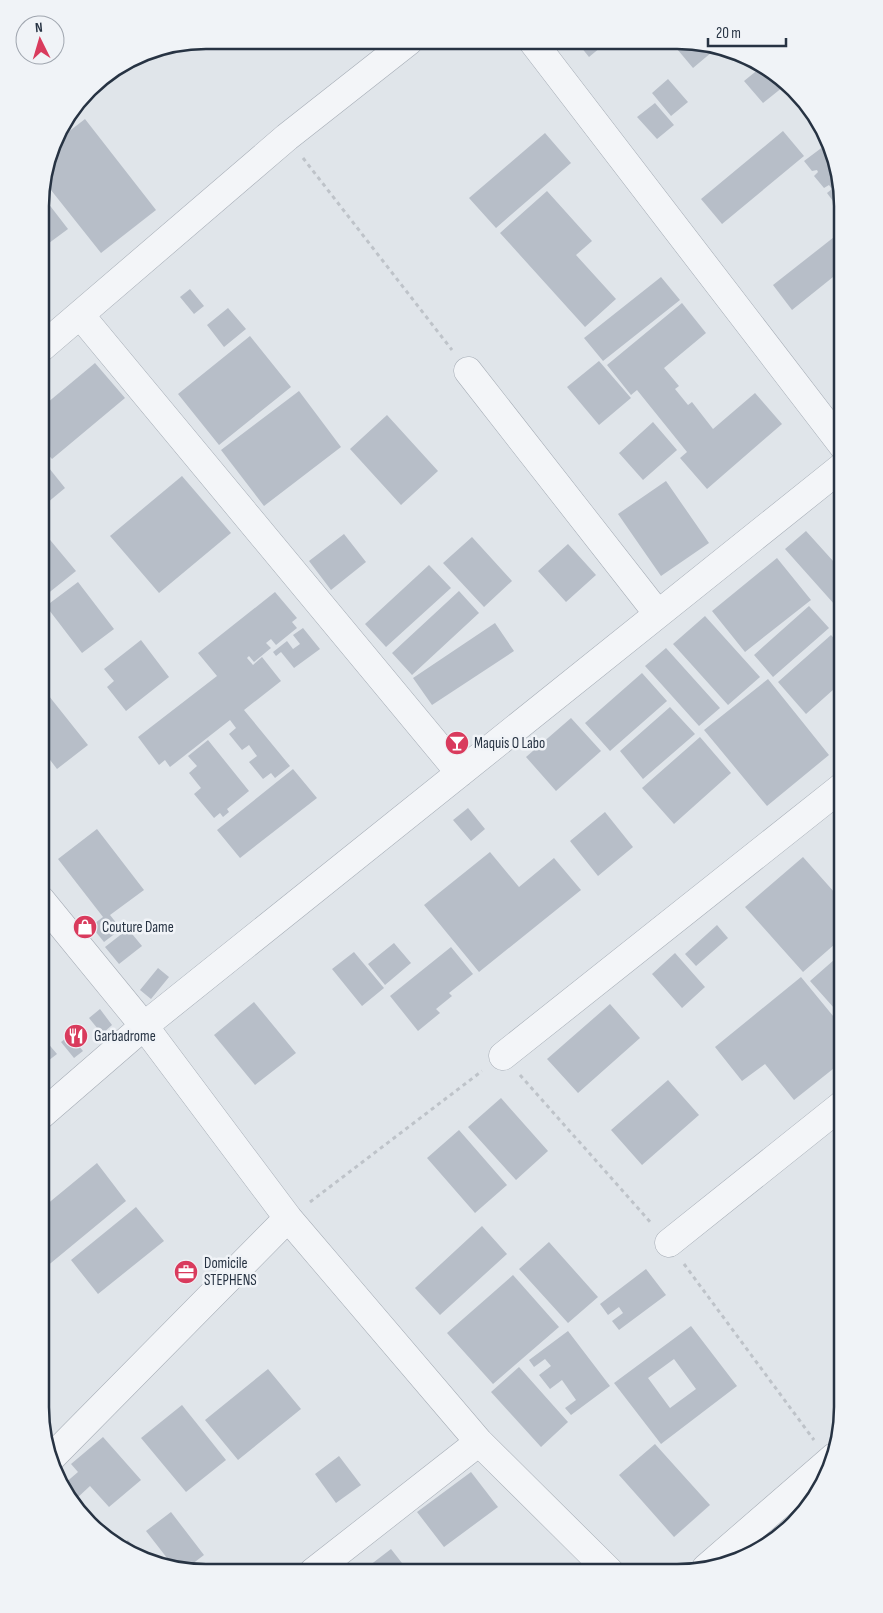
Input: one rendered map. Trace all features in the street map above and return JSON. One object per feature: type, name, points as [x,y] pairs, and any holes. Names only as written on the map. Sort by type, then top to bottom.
[{"type":"street","points":[[49,342],[287,137],[399,49]]},
{"type":"street","points":[[538,49],[834,434]]},
{"type":"street","points":[[81,316],[460,773]]},
{"type":"street","points":[[468,371],[658,614]]},
{"type":"street","points":[[49,1108],[144,1026],[834,473]]},
{"type":"street","points":[[503,1056],[834,793]]},
{"type":"street","points":[[49,910],[144,1026],[288,1218],[479,1442],[602,1564]]},
{"type":"street","points":[[669,1243],[834,1111]]},
{"type":"street","points":[[56,1453],[288,1218]]},
{"type":"street","points":[[323,1564],[479,1442]]},
{"type":"street","points":[[716,1559],[822,1466]]},
{"type":"path","points":[[287,137],[468,371]]},
{"type":"path","points":[[288,1218],[503,1056]]},
{"type":"building","points":[[583,49],[599,49],[589,57]]},
{"type":"building","points":[[677,49],[711,53],[693,68]]},
{"type":"building","points":[[757,71],[781,88],[763,103],[744,81]]},
{"type":"building","points":[[668,79],[688,102],[671,116],[652,93]]},
{"type":"building","points":[[655,103],[674,125],[657,139],[637,117]]},
{"type":"building","points":[[85,119],[156,210],[101,253],[50,189],[57,155],[66,133]]},
{"type":"building","points":[[783,131],[804,156],[722,224],[701,199]]},
{"type":"building","points":[[545,133],[571,163],[496,228],[469,198]]},
{"type":"building","points":[[823,147],[831,175],[834,202],[827,193],[832,189],[829,185],[824,188],[814,176],[818,172],[817,170],[812,171],[804,161]]},
{"type":"building","points":[[547,191],[592,241],[576,255],[616,299],[585,327],[500,233]]},
{"type":"building","points":[[49,204],[68,229],[49,243]]},
{"type":"building","points":[[834,237],[834,276],[792,310],[773,285]]},
{"type":"building","points":[[661,277],[680,300],[603,361],[584,338]]},
{"type":"building","points":[[190,289],[204,306],[194,314],[180,297]]},
{"type":"building","points":[[682,303],[706,333],[664,368],[679,386],[675,389],[688,405],[692,402],[713,429],[755,393],[782,424],[707,489],[680,458],[687,452],[637,390],[631,395],[607,365]]},
{"type":"building","points":[[228,308],[246,329],[224,347],[207,325]]},
{"type":"building","points":[[250,336],[291,387],[219,445],[178,394]]},
{"type":"building","points":[[599,361],[631,398],[599,425],[567,387]]},
{"type":"building","points":[[95,363],[125,398],[52,459],[49,456],[49,401]]},
{"type":"building","points":[[299,391],[341,447],[264,506],[221,450]]},
{"type":"building","points":[[387,415],[438,471],[401,505],[350,449]]},
{"type":"building","points":[[653,422],[677,450],[643,480],[619,453]]},
{"type":"building","points":[[49,468],[65,488],[49,501]]},
{"type":"building","points":[[182,476],[231,533],[159,593],[110,536]]},
{"type":"building","points":[[666,481],[709,543],[661,576],[618,514]]},
{"type":"building","points":[[806,531],[834,562],[834,604],[785,549]]},
{"type":"building","points":[[344,534],[366,562],[331,590],[309,561]]},
{"type":"building","points":[[472,537],[512,581],[484,607],[443,563]]},
{"type":"building","points":[[49,539],[76,571],[49,593]]},
{"type":"building","points":[[568,544],[596,575],[566,602],[538,571]]},
{"type":"building","points":[[777,558],[811,600],[745,652],[712,611]]},
{"type":"building","points":[[429,565],[451,588],[386,647],[365,624]]},
{"type":"building","points":[[78,582],[114,629],[82,653],[49,610],[49,604]]},
{"type":"building","points":[[459,591],[479,613],[412,675],[392,653]]},
{"type":"building","points":[[275,592],[297,618],[292,622],[297,628],[276,645],[271,639],[266,643],[271,648],[254,662],[249,656],[247,658],[253,665],[262,657],[281,681],[244,710],[290,766],[275,778],[271,773],[263,779],[249,762],[257,756],[249,745],[242,750],[229,734],[236,728],[230,720],[170,767],[165,760],[159,765],[138,737],[217,676],[198,653]]},
{"type":"building","points":[[809,606],[829,628],[773,677],[754,655]]},
{"type":"building","points":[[705,616],[760,677],[728,705],[673,644]]},
{"type":"building","points":[[495,623],[514,651],[432,705],[413,678]]},
{"type":"building","points":[[303,628],[320,649],[294,668],[281,652],[276,656],[273,652],[287,641],[293,649],[300,644],[293,635]]},
{"type":"building","points":[[831,635],[834,638],[834,689],[806,714],[778,682]]},
{"type":"building","points":[[141,640],[169,677],[126,711],[107,687],[114,681],[104,669]]},
{"type":"building","points":[[666,648],[720,708],[699,726],[645,666]]},
{"type":"building","points":[[642,673],[667,701],[610,751],[585,723]]},
{"type":"building","points":[[768,679],[829,755],[767,806],[704,730]]},
{"type":"building","points":[[49,696],[88,745],[57,769],[49,758]]},
{"type":"building","points":[[670,707],[695,734],[643,779],[620,751]]},
{"type":"building","points":[[571,718],[601,751],[556,791],[526,757]]},
{"type":"building","points":[[700,737],[731,773],[674,824],[642,788]]},
{"type":"building","points":[[208,740],[249,791],[227,809],[229,812],[223,817],[220,813],[214,818],[194,794],[201,788],[189,773],[197,766],[188,756]]},
{"type":"building","points":[[293,769],[317,798],[240,858],[217,830]]},
{"type":"building","points":[[468,808],[485,829],[471,841],[453,820]]},
{"type":"building","points":[[605,812],[633,847],[598,876],[570,841]]},
{"type":"building","points":[[97,829],[144,890],[110,915],[121,929],[104,942],[91,926],[103,917],[58,859]]},
{"type":"building","points":[[490,852],[519,887],[554,858],[581,890],[479,972],[424,905]]},
{"type":"building","points":[[803,857],[834,892],[834,945],[803,972],[745,907]]},
{"type":"building","points":[[717,925],[728,938],[696,966],[685,954]]},
{"type":"building","points":[[128,929],[142,946],[119,964],[105,947]]},
{"type":"building","points":[[394,943],[411,963],[385,985],[368,964]]},
{"type":"building","points":[[451,947],[473,974],[449,993],[452,996],[436,1009],[440,1013],[418,1031],[390,996]]},
{"type":"building","points":[[354,952],[384,988],[362,1006],[332,969]]},
{"type":"building","points":[[675,953],[705,987],[682,1008],[652,974]]},
{"type":"building","points":[[834,960],[834,1008],[810,981]]},
{"type":"building","points":[[158,968],[169,977],[151,999],[140,990]]},
{"type":"building","points":[[801,977],[834,1017],[834,1068],[794,1100],[765,1064],[742,1081],[715,1047]]},
{"type":"building","points":[[254,1002],[296,1053],[255,1085],[214,1035]]},
{"type":"building","points":[[610,1004],[640,1038],[578,1093],[547,1059]]},
{"type":"building","points":[[100,1009],[112,1025],[102,1034],[89,1018]]},
{"type":"building","points":[[70,1035],[83,1051],[74,1058],[61,1042]]},
{"type":"building","points":[[49,1045],[57,1054],[49,1060]]},
{"type":"building","points":[[668,1080],[699,1115],[642,1165],[611,1130]]},
{"type":"building","points":[[501,1098],[548,1151],[516,1180],[468,1127]]},
{"type":"building","points":[[459,1130],[507,1185],[475,1213],[427,1158]]},
{"type":"building","points":[[97,1163],[126,1201],[49,1265],[49,1203]]},
{"type":"building","points":[[136,1207],[164,1241],[98,1294],[71,1260]]},
{"type":"building","points":[[482,1226],[507,1254],[440,1315],[415,1288]]},
{"type":"building","points":[[549,1242],[598,1297],[568,1323],[519,1269]]},
{"type":"building","points":[[646,1269],[666,1295],[619,1330],[612,1321],[623,1313],[619,1307],[608,1315],[600,1304]]},
{"type":"building","points":[[513,1275],[559,1327],[493,1384],[447,1333]]},
{"type":"building","points":[[691,1326],[737,1386],[661,1444],[614,1383]],"holes":[[[674,1359],[696,1389],[670,1408],[648,1378]]]},
{"type":"building","points":[[568,1331],[610,1386],[571,1415],[565,1408],[576,1400],[562,1380],[550,1389],[539,1375],[551,1366],[545,1359],[534,1367],[529,1360]]},
{"type":"building","points":[[519,1367],[568,1422],[541,1447],[491,1392]]},
{"type":"building","points":[[268,1369],[301,1409],[238,1460],[205,1420]]},
{"type":"building","points":[[182,1405],[226,1460],[186,1492],[141,1438]]},
{"type":"building","points":[[103,1437],[141,1480],[109,1507],[90,1486],[77,1498],[67,1481],[78,1472],[71,1464]]},
{"type":"building","points":[[655,1444],[710,1505],[674,1537],[619,1475]]},
{"type":"building","points":[[339,1456],[361,1485],[336,1503],[315,1474]]},
{"type":"building","points":[[471,1472],[498,1507],[444,1547],[417,1512]]},
{"type":"building","points":[[808,1494],[795,1510],[792,1506]]},
{"type":"building","points":[[171,1512],[204,1555],[193,1563],[168,1560],[146,1531]]},
{"type":"building","points":[[391,1549],[403,1564],[371,1564]]},
{"type":"place","name":"Maquis O Labo","points":[[457,743]]},
{"type":"place","name":"Couture Dame","points":[[85,927]]},
{"type":"place","name":"Garbadrome","points":[[76,1036]]},
{"type":"place","name":"Domicile STEPHENS","points":[[186,1272]]}]
